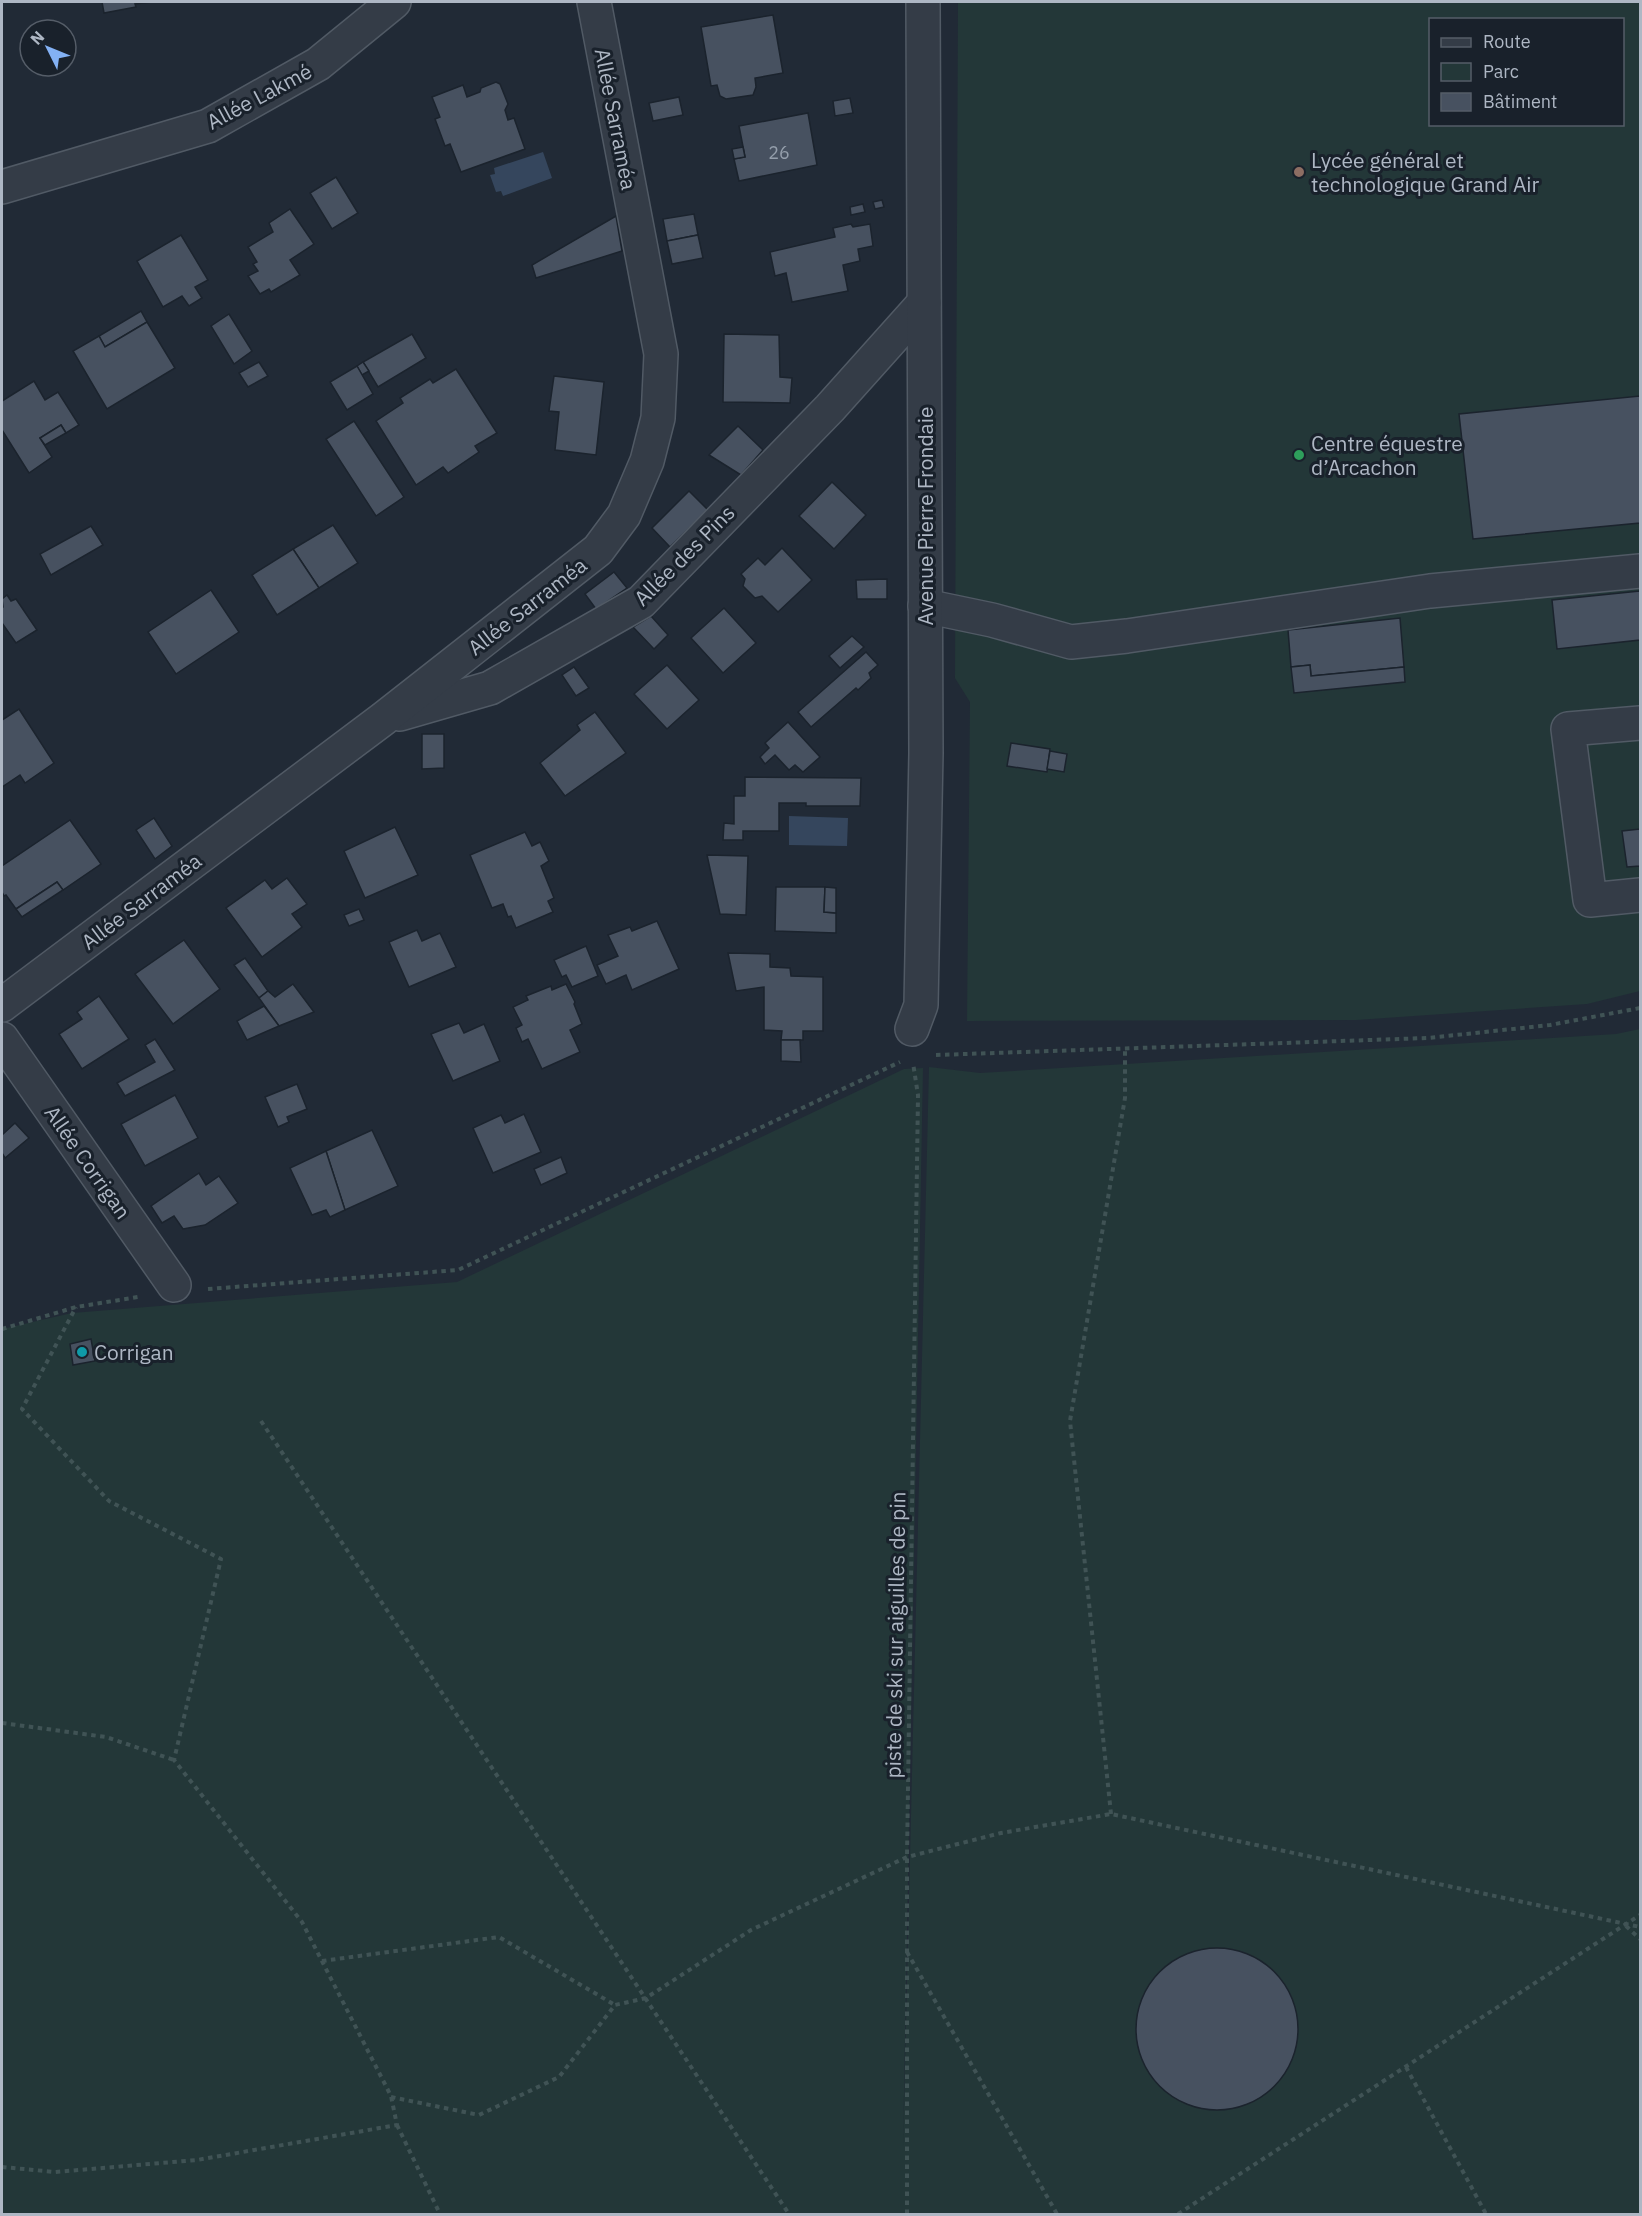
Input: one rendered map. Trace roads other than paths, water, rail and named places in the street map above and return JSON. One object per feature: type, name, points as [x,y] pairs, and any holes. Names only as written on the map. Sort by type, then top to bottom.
[{"type":"street","name":"Allée Lakmé","points":[[2,187],[208,126],[318,64],[394,2]]},
{"type":"street","name":"Allée Sarraméa","points":[[2,1005],[383,718],[598,550],[624,515],[648,461],[658,418],[661,354],[594,2]]},
{"type":"street","name":"Avenue Pierre Frondaie","points":[[912,1043],[921,1005],[926,753],[923,2]]},
{"type":"street","name":"Allée des Pins","points":[[383,718],[490,688],[641,602],[830,408],[924,303]]},
{"type":"street","points":[[925,606],[992,620],[1071,642],[1127,636],[1430,591],[1641,571]]},
{"type":"street","points":[[1641,723],[1568,729],[1590,900],[1641,895]]},
{"type":"street","name":"Allée Corrigan","points":[[2,1039],[187,1288]]},
{"type":"water","points":[[543,152],[552,178],[503,196],[501,191],[496,192],[490,175],[495,174],[494,168]]},
{"type":"water","points":[[789,816],[848,818],[847,846],[789,845]]},
{"type":"place","name":"Lycée général et technologique Grand Air","points":[[1299,172]]},
{"type":"place","name":"Centre équestre d’Arcachon","points":[[1299,455]]},
{"type":"place","name":"Corrigan","points":[[82,1352]]}]
